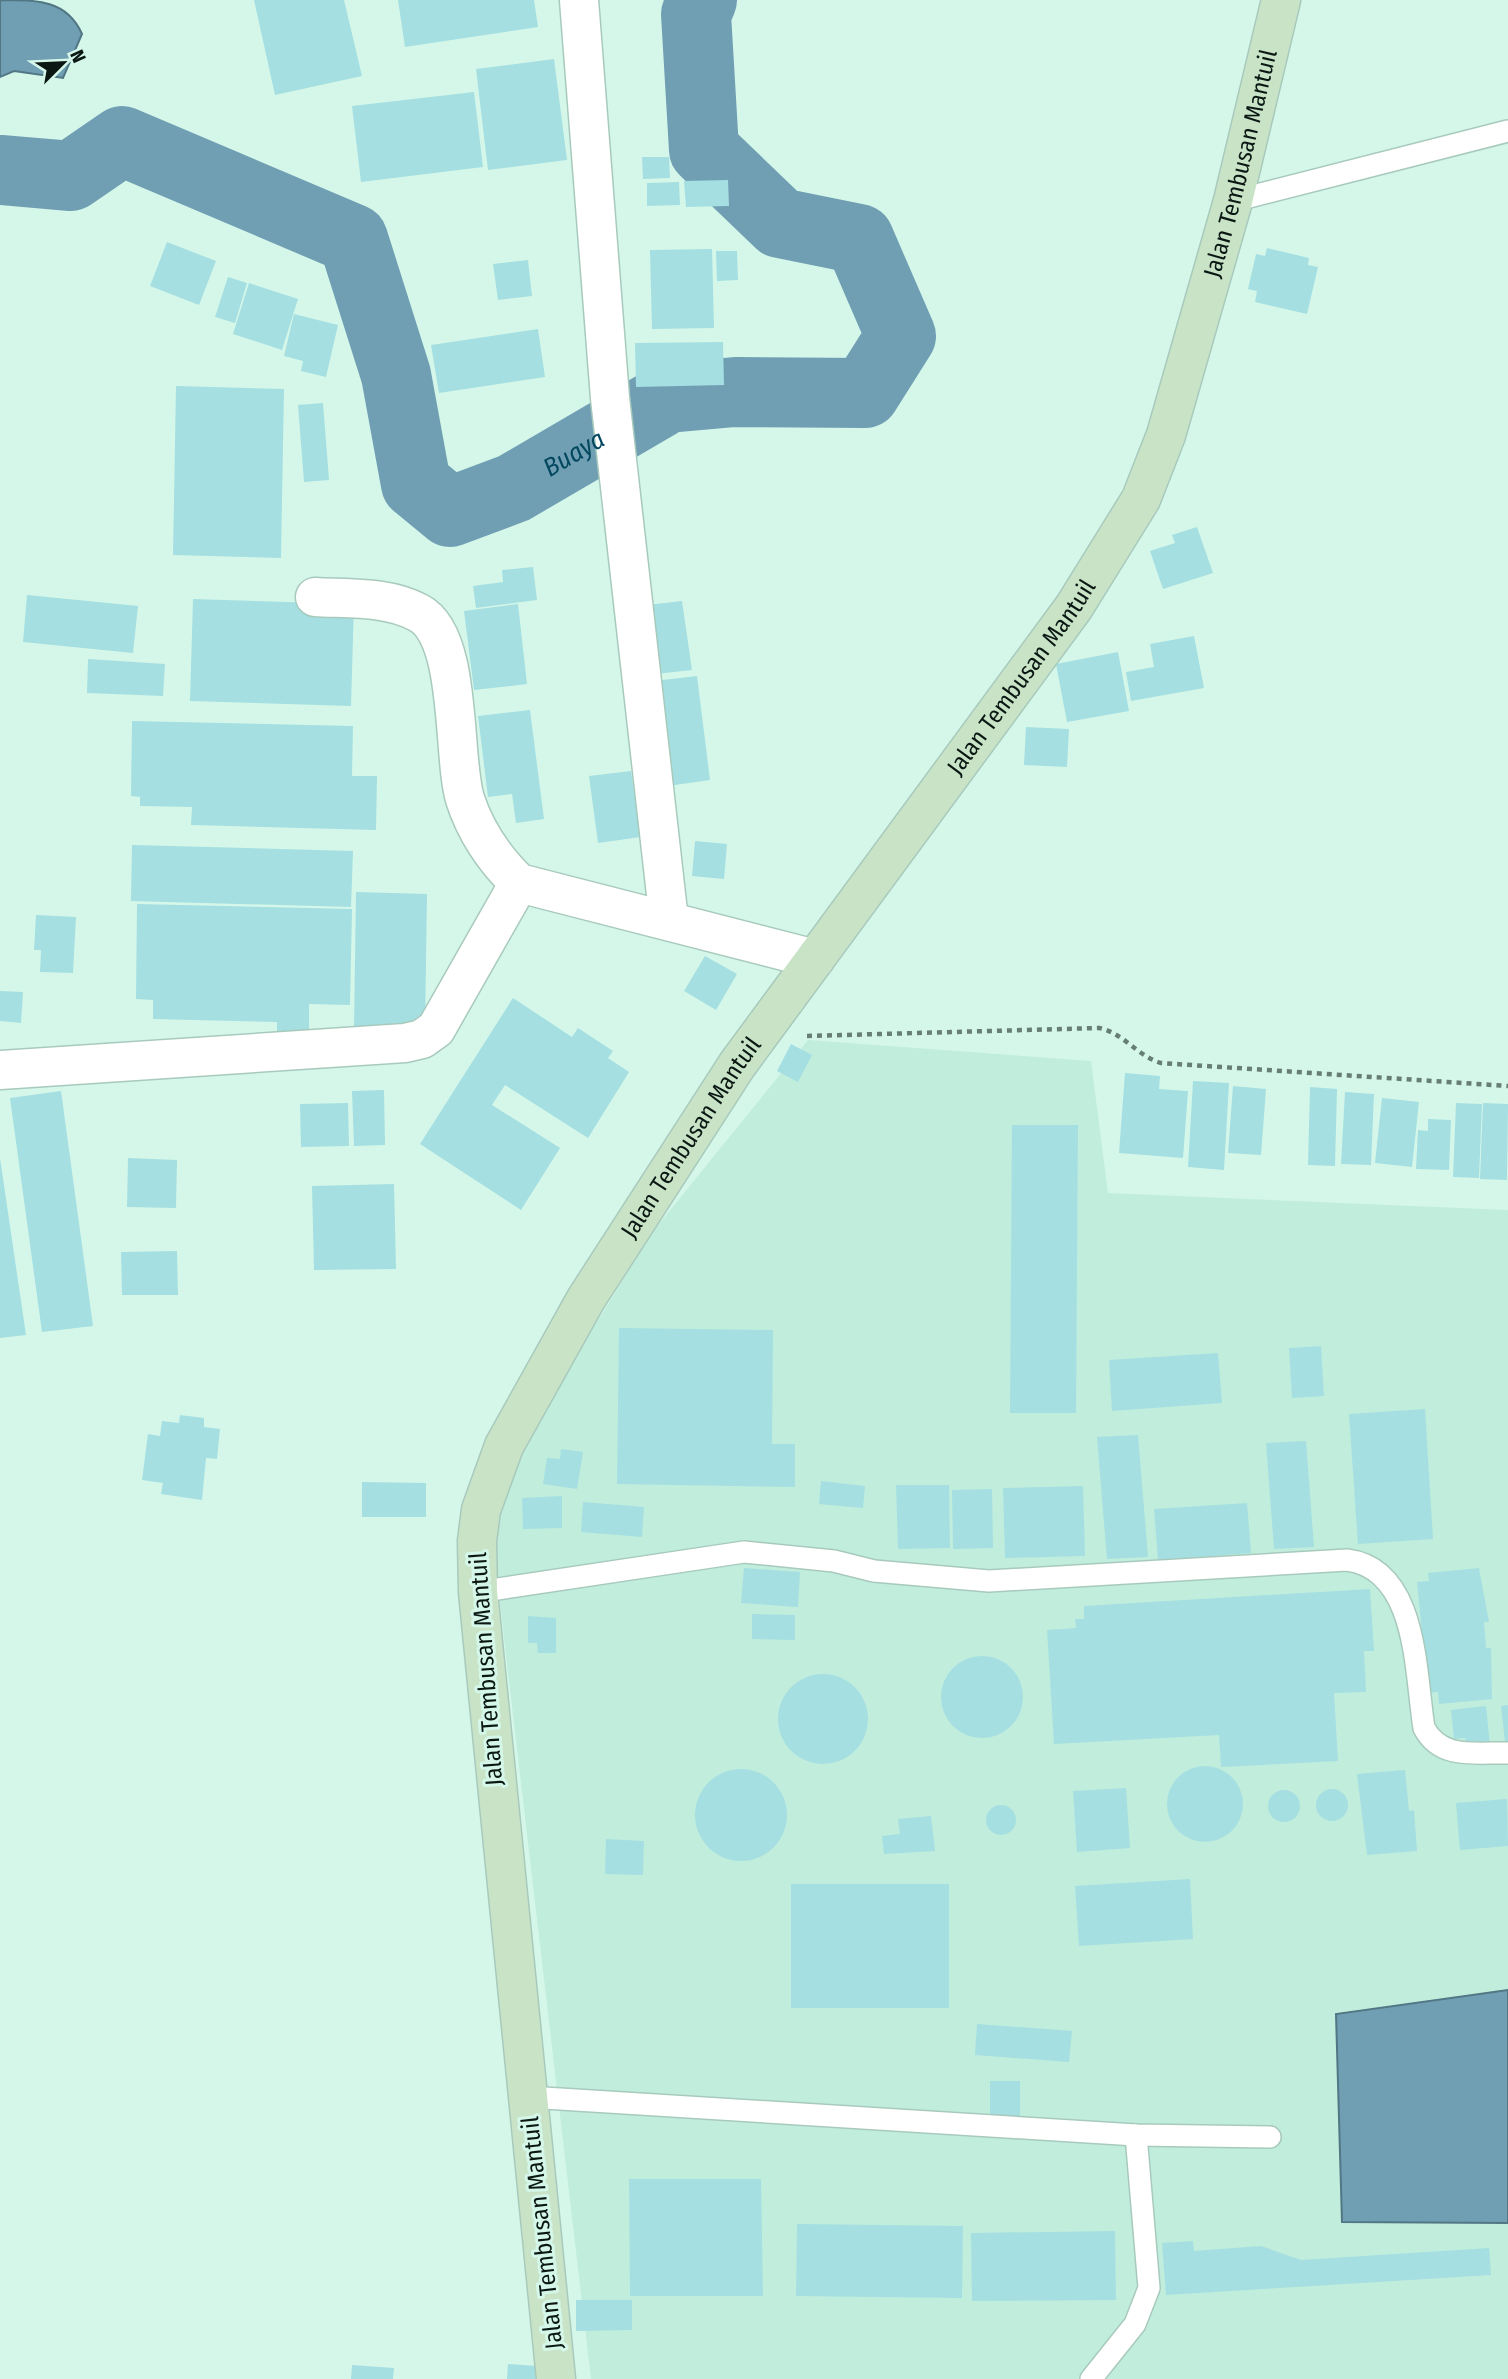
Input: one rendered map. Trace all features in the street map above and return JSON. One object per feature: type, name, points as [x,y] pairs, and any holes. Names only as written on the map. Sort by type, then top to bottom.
[{"type":"street","points":[[579,0],[610,398],[669,921]]},
{"type":"street","name":"Jalan Tembusan Mantuil","points":[[556,2379],[494,1784],[478,1592],[477,1542],[481,1510],[504,1446],[607,1265],[757,1038],[1074,607],[1141,499],[1166,435],[1233,201],[1281,0]]},
{"type":"street","points":[[315,597],[393,602],[422,614],[439,636],[450,675],[464,798],[485,846],[519,883],[815,959]]},
{"type":"street","points":[[0,1070],[405,1043],[422,1039],[436,1029],[519,883]]},
{"type":"lane","points":[[1233,201],[1508,131]]},
{"type":"lane","points":[[478,1592],[744,1552],[834,1561],[874,1571],[989,1581],[1347,1560],[1365,1562],[1387,1579],[1404,1606],[1423,1728],[1431,1741],[1448,1750],[1508,1753]]},
{"type":"lane","points":[[528,2097],[1136,2136],[1270,2137]]},
{"type":"lane","points":[[1091,2379],[1135,2324],[1149,2288],[1136,2136]]},
{"type":"path","points":[[757,1038],[1099,1028],[1111,1031],[1149,1059],[1161,1063],[1508,1086]]},
{"type":"shaded area","points":[[808,1040],[1091,1061],[1108,1193],[1508,1210],[1508,2379],[591,2379],[495,1562],[498,1520],[509,1475],[552,1394],[654,1230]]},
{"type":"water","points":[[0,0],[50,4],[68,14],[76,23],[82,34],[63,78],[14,71],[0,77]]},
{"type":"water","points":[[1508,1990],[1508,2223],[1342,2222],[1336,2014]]},
{"type":"building","points":[[254,0],[344,0],[362,76],[275,95]]},
{"type":"building","points":[[398,0],[534,0],[538,27],[405,47]]},
{"type":"building","points":[[554,59],[567,160],[488,170],[476,69]]},
{"type":"building","points":[[474,92],[483,167],[361,182],[352,106]]},
{"type":"building","points":[[642,157],[669,157],[670,178],[643,179]]},
{"type":"building","points":[[728,180],[729,206],[686,207],[684,181]]},
{"type":"building","points":[[679,182],[680,205],[647,206],[647,183]]},
{"type":"building","points":[[167,242],[216,261],[199,305],[150,286]]},
{"type":"building","points":[[1267,248],[1309,258],[1308,265],[1318,267],[1307,314],[1255,302],[1257,291],[1248,289],[1256,254],[1265,256]]},
{"type":"building","points":[[712,249],[714,328],[652,329],[650,250]]},
{"type":"building","points":[[716,251],[737,251],[738,280],[717,281]]},
{"type":"building","points":[[528,260],[532,296],[498,300],[493,264]]},
{"type":"building","points":[[228,277],[247,283],[235,323],[215,317]]},
{"type":"building","points":[[249,283],[298,299],[282,350],[233,334]]},
{"type":"building","points":[[294,314],[338,325],[326,377],[301,371],[303,361],[284,356]]},
{"type":"building","points":[[538,329],[545,377],[439,393],[431,345]]},
{"type":"building","points":[[723,342],[724,385],[636,387],[635,343]]},
{"type":"building","points":[[176,386],[284,389],[281,558],[173,555]]},
{"type":"building","points":[[323,403],[329,480],[304,482],[298,405]]},
{"type":"building","points":[[1197,527],[1213,573],[1163,589],[1150,551],[1175,543],[1172,535]]},
{"type":"building","points":[[533,567],[537,600],[476,608],[473,586],[503,582],[502,570]]},
{"type":"building","points":[[27,595],[138,606],[133,653],[23,642]]},
{"type":"building","points":[[193,599],[354,604],[351,706],[190,701]]},
{"type":"building","points":[[682,601],[692,670],[656,674],[647,605]]},
{"type":"building","points":[[518,604],[527,684],[474,690],[464,611]]},
{"type":"building","points":[[1194,636],[1204,688],[1131,701],[1126,672],[1154,667],[1150,644]]},
{"type":"building","points":[[1118,652],[1129,711],[1067,722],[1056,664]]},
{"type":"building","points":[[88,659],[165,664],[163,696],[87,693]]},
{"type":"building","points":[[697,676],[710,780],[668,786],[654,681]]},
{"type":"building","points":[[530,710],[544,819],[516,823],[512,794],[488,797],[478,716]]},
{"type":"building","points":[[132,721],[353,726],[352,776],[377,776],[376,830],[191,825],[192,807],[140,806],[140,797],[131,796]]},
{"type":"building","points":[[1026,727],[1069,729],[1067,767],[1024,765]]},
{"type":"building","points":[[631,771],[641,837],[598,843],[589,776]]},
{"type":"building","points":[[695,841],[727,844],[724,879],[692,876]]},
{"type":"building","points":[[132,845],[353,851],[351,907],[131,901]]},
{"type":"building","points":[[356,892],[427,894],[425,1031],[354,1029]]},
{"type":"building","points":[[137,904],[352,909],[350,1005],[309,1004],[309,1031],[277,1031],[277,1022],[153,1019],[153,1000],[136,999]]},
{"type":"building","points":[[36,915],[76,917],[73,973],[40,972],[41,950],[34,950]]},
{"type":"building","points":[[705,956],[737,974],[716,1010],[684,991]]},
{"type":"building","points":[[0,991],[23,992],[21,1023],[0,1021]]},
{"type":"building","points":[[513,998],[572,1037],[578,1028],[613,1051],[608,1058],[629,1072],[588,1138],[505,1085],[492,1105],[560,1148],[521,1210],[420,1144]]},
{"type":"building","points":[[791,1044],[812,1055],[798,1082],[777,1071]]},
{"type":"building","points":[[1125,1073],[1160,1076],[1159,1089],[1188,1091],[1183,1158],[1119,1153]]},
{"type":"building","points":[[1193,1081],[1229,1083],[1224,1170],[1188,1167]]},
{"type":"building","points":[[1233,1086],[1266,1089],[1261,1155],[1228,1153]]},
{"type":"building","points":[[1310,1087],[1337,1089],[1335,1166],[1308,1165]]},
{"type":"building","points":[[384,1090],[385,1145],[354,1146],[352,1091]]},
{"type":"building","points":[[61,1091],[93,1326],[42,1332],[10,1098]]},
{"type":"building","points":[[1345,1092],[1374,1094],[1371,1165],[1341,1164]]},
{"type":"building","points":[[1382,1098],[1419,1102],[1412,1167],[1375,1163]]},
{"type":"building","points":[[348,1103],[349,1146],[301,1147],[300,1104]]},
{"type":"building","points":[[1456,1103],[1482,1104],[1479,1178],[1453,1177]]},
{"type":"building","points":[[1483,1103],[1508,1104],[1507,1180],[1480,1179]]},
{"type":"building","points":[[1428,1119],[1451,1120],[1449,1170],[1416,1169],[1418,1130],[1428,1131]]},
{"type":"building","points":[[1012,1125],[1078,1125],[1076,1413],[1010,1413]]},
{"type":"building","points":[[0,1158],[26,1335],[0,1338]]},
{"type":"building","points":[[128,1158],[177,1160],[176,1208],[127,1207]]},
{"type":"building","points":[[394,1184],[396,1269],[314,1270],[312,1186]]},
{"type":"building","points":[[177,1251],[178,1295],[122,1295],[121,1252]]},
{"type":"building","points":[[619,1328],[773,1330],[772,1444],[795,1444],[795,1487],[617,1484]]},
{"type":"building","points":[[1321,1346],[1324,1396],[1292,1398],[1289,1348]]},
{"type":"building","points":[[1218,1353],[1222,1403],[1112,1411],[1109,1360]]},
{"type":"building","points":[[1425,1409],[1433,1539],[1358,1544],[1349,1414]]},
{"type":"building","points":[[180,1415],[204,1418],[204,1427],[220,1429],[217,1459],[206,1458],[202,1500],[161,1494],[163,1483],[142,1480],[148,1434],[160,1436],[162,1421],[179,1423]]},
{"type":"building","points":[[1138,1435],[1148,1557],[1107,1559],[1097,1437]]},
{"type":"building","points":[[1306,1441],[1314,1547],[1274,1549],[1266,1443]]},
{"type":"building","points":[[561,1449],[583,1452],[577,1489],[543,1484],[547,1458],[560,1459]]},
{"type":"building","points":[[821,1481],[865,1486],[863,1508],[819,1504]]},
{"type":"building","points":[[362,1482],[426,1483],[426,1517],[362,1517]]},
{"type":"building","points":[[896,1485],[949,1485],[950,1548],[898,1549]]},
{"type":"building","points":[[1083,1486],[1085,1556],[1005,1558],[1003,1488]]},
{"type":"building","points":[[992,1489],[993,1548],[953,1549],[952,1490]]},
{"type":"building","points":[[562,1496],[562,1528],[523,1529],[522,1498]]},
{"type":"building","points":[[583,1502],[644,1507],[642,1537],[581,1532]]},
{"type":"building","points":[[1247,1503],[1251,1553],[1158,1560],[1154,1509]]},
{"type":"building","points":[[744,1568],[800,1572],[798,1607],[741,1603]]},
{"type":"building","points":[[1479,1568],[1489,1622],[1484,1622],[1486,1648],[1491,1648],[1492,1699],[1439,1704],[1438,1692],[1428,1693],[1417,1582],[1429,1581],[1428,1573]]},
{"type":"building","points":[[1370,1589],[1374,1651],[1364,1651],[1366,1692],[1334,1693],[1338,1761],[1221,1767],[1219,1735],[1054,1744],[1047,1630],[1076,1628],[1075,1619],[1084,1619],[1084,1606]]},
{"type":"building","points":[[752,1614],[795,1615],[795,1640],[752,1639]]},
{"type":"building","points":[[528,1616],[556,1618],[556,1653],[538,1653],[537,1643],[528,1643]]},
{"type":"building","points":[[982,1656],[998,1659],[1011,1668],[1020,1681],[1023,1697],[1020,1713],[1011,1726],[998,1735],[982,1738],[966,1735],[953,1726],[944,1713],[941,1697],[944,1681],[953,1668],[966,1659]]},
{"type":"building","points":[[823,1674],[840,1678],[855,1687],[864,1702],[868,1719],[864,1736],[855,1751],[840,1760],[823,1764],[806,1760],[791,1751],[782,1736],[778,1719],[782,1702],[791,1687],[806,1678]]},
{"type":"building","points":[[1508,1705],[1508,1742],[1505,1742],[1501,1706]]},
{"type":"building","points":[[1486,1706],[1490,1746],[1467,1748],[1465,1738],[1454,1739],[1451,1710]]},
{"type":"building","points":[[1205,1766],[1219,1769],[1232,1777],[1240,1790],[1243,1804],[1240,1818],[1232,1831],[1219,1839],[1205,1842],[1191,1839],[1178,1831],[1170,1818],[1167,1804],[1170,1790],[1178,1777],[1191,1769]]},
{"type":"building","points":[[741,1769],[758,1773],[773,1783],[783,1798],[787,1815],[783,1832],[773,1847],[758,1857],[741,1861],[724,1857],[709,1847],[699,1832],[695,1815],[699,1798],[709,1783],[724,1773]]},
{"type":"building","points":[[1405,1770],[1409,1811],[1414,1810],[1417,1851],[1367,1855],[1357,1774]]},
{"type":"building","points":[[1126,1788],[1130,1848],[1077,1852],[1073,1791]]},
{"type":"building","points":[[1332,1789],[1343,1794],[1348,1805],[1343,1816],[1332,1821],[1321,1816],[1316,1805],[1321,1794]]},
{"type":"building","points":[[1284,1790],[1295,1795],[1300,1806],[1295,1817],[1284,1822],[1273,1817],[1268,1806],[1273,1795]]},
{"type":"building","points":[[1507,1799],[1508,1846],[1460,1850],[1456,1803]]},
{"type":"building","points":[[1001,1805],[1012,1809],[1016,1820],[1012,1831],[1001,1835],[990,1831],[986,1820],[990,1809]]},
{"type":"building","points":[[931,1816],[935,1851],[884,1854],[882,1836],[900,1834],[898,1819]]},
{"type":"building","points":[[606,1839],[644,1841],[643,1875],[605,1874]]},
{"type":"building","points":[[1190,1879],[1193,1939],[1079,1946],[1075,1886]]},
{"type":"building","points":[[791,1884],[949,1884],[949,2008],[791,2008]]},
{"type":"building","points":[[977,2024],[1072,2031],[1069,2062],[975,2055]]},
{"type":"building","points":[[990,2081],[1020,2081],[1020,2116],[990,2116]]},
{"type":"building","points":[[629,2179],[761,2179],[763,2296],[630,2296]]},
{"type":"building","points":[[797,2224],[963,2226],[962,2298],[796,2296]]},
{"type":"building","points":[[1115,2231],[1116,2300],[972,2301],[971,2233]]},
{"type":"building","points":[[1193,2241],[1194,2251],[1261,2246],[1301,2260],[1489,2248],[1491,2275],[1166,2295],[1162,2243]]},
{"type":"building","points":[[576,2300],[632,2300],[632,2330],[576,2331]]},
{"type":"building","points":[[508,2364],[537,2366],[536,2379],[507,2379]]},
{"type":"building","points":[[352,2365],[394,2368],[393,2379],[351,2379]]},
{"type":"waterway","name":"Buaya","points":[[0,170],[71,176],[122,141],[353,239],[396,375],[416,484],[450,512],[514,488],[668,398],[735,392],[865,393],[901,336],[859,239],[780,223],[704,150],[696,14],[702,0]]}]
